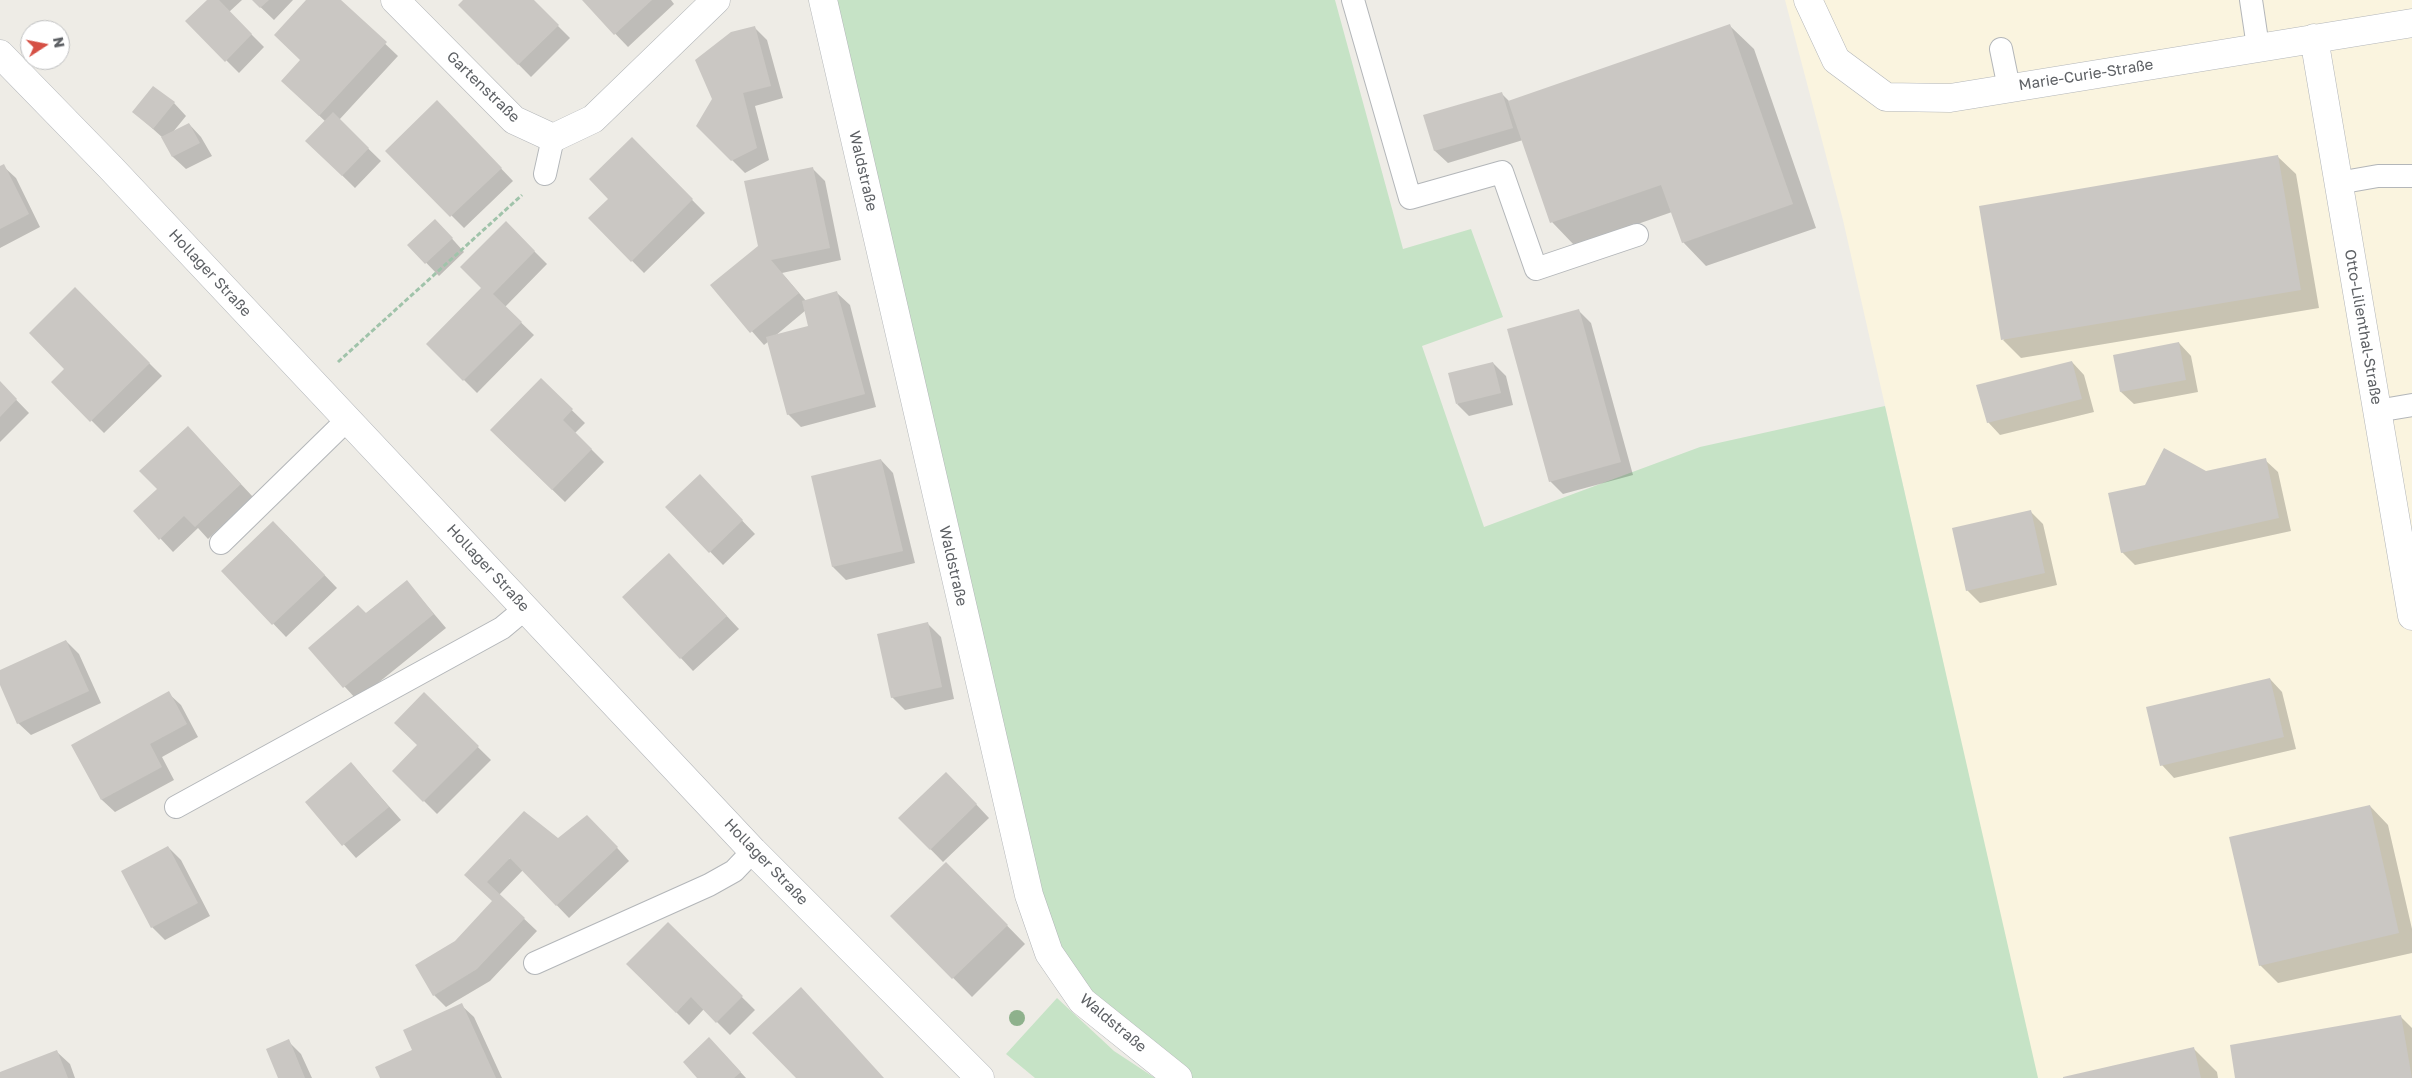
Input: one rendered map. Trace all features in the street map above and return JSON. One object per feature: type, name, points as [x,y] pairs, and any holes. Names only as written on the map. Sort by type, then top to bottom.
[{"type":"street","name":"Gartenstraße","points":[[395,0],[514,120],[553,138]]},
{"type":"street","points":[[553,138],[593,118],[716,0]]},
{"type":"street","name":"Waldstraße","points":[[823,0],[1029,895],[1049,953],[1082,1001],[1178,1078]]},
{"type":"street","name":"Marie-Curie-Straße","points":[[1808,0],[1836,60],[1886,97],[1950,98],[2412,23]]},
{"type":"street","name":"Otto-Lilienthal-Straße","points":[[2314,38],[2412,612]]},
{"type":"street","name":"Hollager Straße","points":[[0,54],[111,168],[753,851],[980,1078]]},
{"type":"lane","points":[[1353,0],[1410,198],[1502,172],[1536,269],[1638,235]]},
{"type":"lane","points":[[2251,0],[2258,47]]},
{"type":"lane","points":[[2001,49],[2009,88]]},
{"type":"lane","points":[[545,174],[553,138]]},
{"type":"lane","points":[[2338,183],[2378,176],[2412,176]]},
{"type":"lane","points":[[2377,411],[2412,405]]},
{"type":"lane","points":[[221,543],[348,419]]},
{"type":"lane","points":[[176,807],[502,628],[526,608]]},
{"type":"lane","points":[[535,964],[582,945],[709,885],[734,871],[753,851]]},
{"type":"path","points":[[313,384],[545,174]]},
{"type":"shaded area","points":[[1785,0],[2412,0],[2412,1078],[2037,1078],[1843,220]]},
{"type":"green space","points":[[823,0],[1335,0],[1403,249],[1471,229],[1503,317],[1422,346],[1484,527],[1700,447],[1885,406],[2038,1078],[1178,1078],[1049,953]]},
{"type":"green space","points":[[1057,998],[1114,1051],[1155,1078],[1035,1078],[1006,1054]]},
{"type":"building","points":[[207,0],[219,0],[252,34],[225,62],[185,21]]},
{"type":"building","points":[[252,0],[269,0],[260,8]]},
{"type":"building","points":[[306,0],[341,0],[387,42],[319,116],[281,81],[300,60],[274,35]]},
{"type":"building","points":[[463,0],[534,0],[559,25],[518,65],[458,5]]},
{"type":"building","points":[[582,0],[652,0],[614,35]]},
{"type":"building","points":[[1730,24],[1793,204],[1682,243],[1661,185],[1550,223],[1508,101]]},
{"type":"building","points":[[755,26],[771,86],[743,93],[757,148],[731,161],[696,126],[712,99],[695,60],[731,32]]},
{"type":"building","points":[[153,86],[175,102],[153,129],[132,112]]},
{"type":"building","points":[[1502,92],[1513,128],[1434,151],[1423,115]]},
{"type":"building","points":[[437,100],[502,168],[450,217],[385,151]]},
{"type":"building","points":[[333,112],[369,148],[342,176],[305,141]]},
{"type":"building","points":[[189,123],[200,143],[172,157],[161,137]]},
{"type":"building","points":[[632,137],[693,199],[631,262],[588,218],[608,199],[589,179]]},
{"type":"building","points":[[2278,155],[2301,290],[2001,340],[1979,206]]},
{"type":"building","points":[[4,164],[29,214],[0,229],[0,166]]},
{"type":"building","points":[[813,167],[830,248],[771,260],[799,293],[750,333],[710,285],[758,246],[744,181]]},
{"type":"building","points":[[435,219],[453,238],[425,264],[407,245]]},
{"type":"building","points":[[506,221],[535,251],[493,294],[522,322],[463,381],[426,344],[481,288],[460,267]]},
{"type":"building","points":[[75,287],[150,363],[90,422],[51,382],[64,369],[29,333]]},
{"type":"building","points":[[837,291],[865,394],[787,415],[766,337],[808,326],[802,301]]},
{"type":"building","points":[[1579,309],[1621,462],[1549,482],[1507,329]]},
{"type":"building","points":[[2179,342],[2186,380],[2120,392],[2113,355]]},
{"type":"building","points":[[2072,361],[2082,399],[1987,423],[1976,385]]},
{"type":"building","points":[[1493,362],[1501,393],[1456,404],[1448,373]]},
{"type":"building","points":[[541,378],[573,409],[563,420],[592,449],[552,490],[490,430]]},
{"type":"building","points":[[0,381],[17,399],[0,417]]},
{"type":"building","points":[[188,426],[241,484],[195,527],[184,516],[159,540],[133,511],[157,489],[139,471]]},
{"type":"building","points":[[2164,448],[2206,471],[2266,458],[2279,518],[2121,553],[2108,493],[2145,485]]},
{"type":"building","points":[[881,459],[903,551],[832,567],[811,476]]},
{"type":"building","points":[[700,474],[743,520],[709,553],[665,507]]},
{"type":"building","points":[[2031,510],[2045,573],[1966,591],[1952,528]]},
{"type":"building","points":[[273,521],[325,575],[272,625],[221,571]]},
{"type":"building","points":[[669,553],[727,616],[680,659],[622,597]]},
{"type":"building","points":[[407,580],[434,614],[343,688],[308,648],[358,605],[366,613]]},
{"type":"building","points":[[928,622],[942,687],[891,698],[877,634]]},
{"type":"building","points":[[66,640],[89,691],[17,724],[0,685],[0,670]]},
{"type":"building","points":[[2270,678],[2284,737],[2160,766],[2146,707]]},
{"type":"building","points":[[169,691],[187,724],[150,744],[162,767],[101,800],[71,745]]},
{"type":"building","points":[[424,692],[479,746],[423,802],[392,771],[417,745],[394,723]]},
{"type":"building","points":[[351,762],[389,807],[342,846],[305,802]]},
{"type":"building","points":[[946,772],[977,804],[930,850],[898,818]]},
{"type":"building","points":[[2370,805],[2399,933],[2259,966],[2229,837]]},
{"type":"building","points":[[524,811],[558,838],[587,815],[618,847],[556,906],[510,858],[487,882],[525,918],[477,969],[433,996],[415,965],[455,941],[492,901],[464,875]]},
{"type":"building","points":[[168,846],[198,903],[151,928],[121,871]]},
{"type":"building","points":[[946,862],[1008,925],[952,979],[890,916]]},
{"type":"building","points":[[668,922],[743,996],[716,1023],[691,997],[676,1013],[626,964]]},
{"type":"building","points":[[801,987],[884,1078],[796,1078],[752,1033]]},
{"type":"building","points":[[462,1003],[496,1078],[380,1078],[375,1067],[412,1050],[403,1030]]},
{"type":"building","points":[[2401,1015],[2412,1078],[2235,1078],[2230,1045]]},
{"type":"building","points":[[709,1037],[741,1072],[734,1078],[697,1078],[683,1062]]},
{"type":"building","points":[[289,1039],[305,1078],[278,1078],[266,1049]]},
{"type":"building","points":[[2194,1047],[2201,1078],[2063,1078],[2063,1077]]},
{"type":"building","points":[[57,1050],[68,1078],[0,1078],[0,1072]]}]
